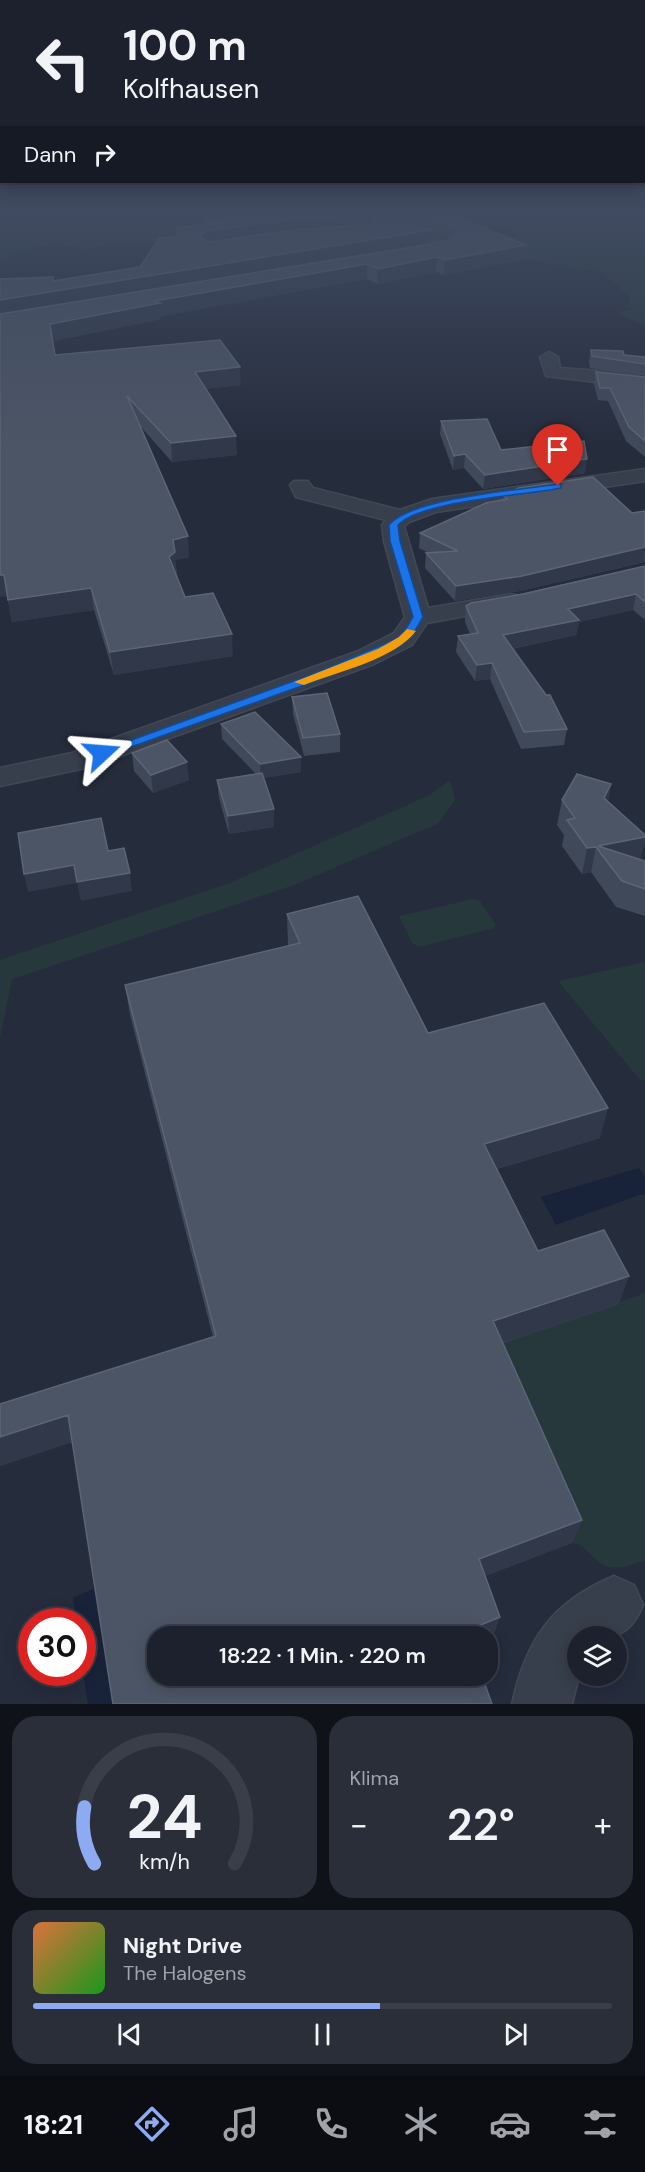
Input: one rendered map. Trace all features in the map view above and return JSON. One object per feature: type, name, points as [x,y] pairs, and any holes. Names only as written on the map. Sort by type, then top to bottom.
[{"type":"street","points":[[549,357],[552,372],[645,382]]},
{"type":"street","points":[[418,617],[395,541],[393,525],[401,517],[432,506],[645,475]]},
{"type":"street","points":[[301,485],[304,492],[401,517]]},
{"type":"street","points":[[0,777],[79,761],[365,658],[403,639],[418,617],[531,597]]},
{"type":"street","points":[[542,1704],[545,1681],[562,1644],[585,1621],[614,1605]]},
{"type":"shaded area","points":[[621,290],[645,290],[645,325],[615,313],[634,309],[629,306],[630,297]]},
{"type":"shaded area","points":[[450,780],[455,800],[439,823],[294,885],[12,979],[0,1038],[0,960],[227,884],[430,795]]},
{"type":"shaded area","points":[[473,899],[480,901],[496,925],[494,928],[418,947],[412,943],[399,916]]},
{"type":"shaded area","points":[[645,962],[645,1080],[641,1081],[558,981]]},
{"type":"shaded area","points":[[645,1293],[645,1560],[617,1568],[599,1562],[581,1546],[572,1543],[487,1348]]},
{"type":"water","points":[[639,1168],[645,1177],[645,1193],[556,1225],[541,1197]]},
{"type":"water","points":[[101,1585],[120,1704],[88,1704],[85,1686],[96,1686],[96,1608],[74,1608],[73,1598]]},
{"type":"building","points":[[0,290],[65,290],[0,300]]},
{"type":"building","points":[[151,290],[221,290],[50,324],[55,355],[220,340],[240,367],[195,372],[236,436],[171,443],[127,396],[188,536],[173,540],[175,552],[169,557],[185,597],[213,593],[232,634],[110,652],[91,588],[8,600],[4,575],[0,575],[0,314]]},
{"type":"building","points":[[591,350],[623,351],[624,355],[645,357],[645,364],[592,356]]},
{"type":"building","points":[[596,372],[645,377],[645,441],[629,427],[610,388],[600,388]]},
{"type":"building","points":[[487,419],[501,450],[584,441],[587,459],[485,475],[465,454],[454,456],[441,421]]},
{"type":"building","points":[[593,477],[632,513],[645,511],[645,547],[522,576],[456,586],[426,553],[458,551],[420,533],[486,503],[507,499],[503,495],[519,488]]},
{"type":"building","points":[[645,566],[645,602],[636,594],[568,609],[579,620],[503,635],[546,695],[550,695],[567,729],[524,732],[492,663],[477,665],[458,636],[478,633],[466,606],[471,603],[523,594]]},
{"type":"building","points":[[327,693],[340,734],[303,738],[292,697]]},
{"type":"building","points":[[255,712],[301,757],[260,764],[221,724]]},
{"type":"building","points":[[167,740],[187,762],[151,775],[132,753]]},
{"type":"building","points":[[262,773],[274,809],[228,816],[217,780]]},
{"type":"building","points":[[577,774],[611,784],[604,798],[645,835],[645,837],[598,846],[645,861],[645,889],[622,881],[596,847],[587,848],[567,820],[575,818],[562,800]]},
{"type":"building","points":[[101,818],[108,851],[124,848],[130,873],[77,882],[74,865],[24,874],[18,833]]},
{"type":"building","points":[[358,896],[428,1033],[544,1003],[608,1108],[484,1144],[538,1251],[604,1230],[629,1276],[493,1321],[582,1520],[479,1559],[500,1617],[478,1626],[147,1626],[147,1686],[486,1686],[492,1704],[113,1704],[68,1415],[0,1437],[0,1404],[216,1336],[125,985],[300,943],[287,914]]},
{"type":"slow traffic","points":[[300,682],[382,651],[403,639],[410,631]]},
{"type":"route","points":[[102,753],[193,722],[396,644],[408,634],[418,617],[417,607],[395,541],[393,525],[401,517],[432,506],[558,486]]}]
